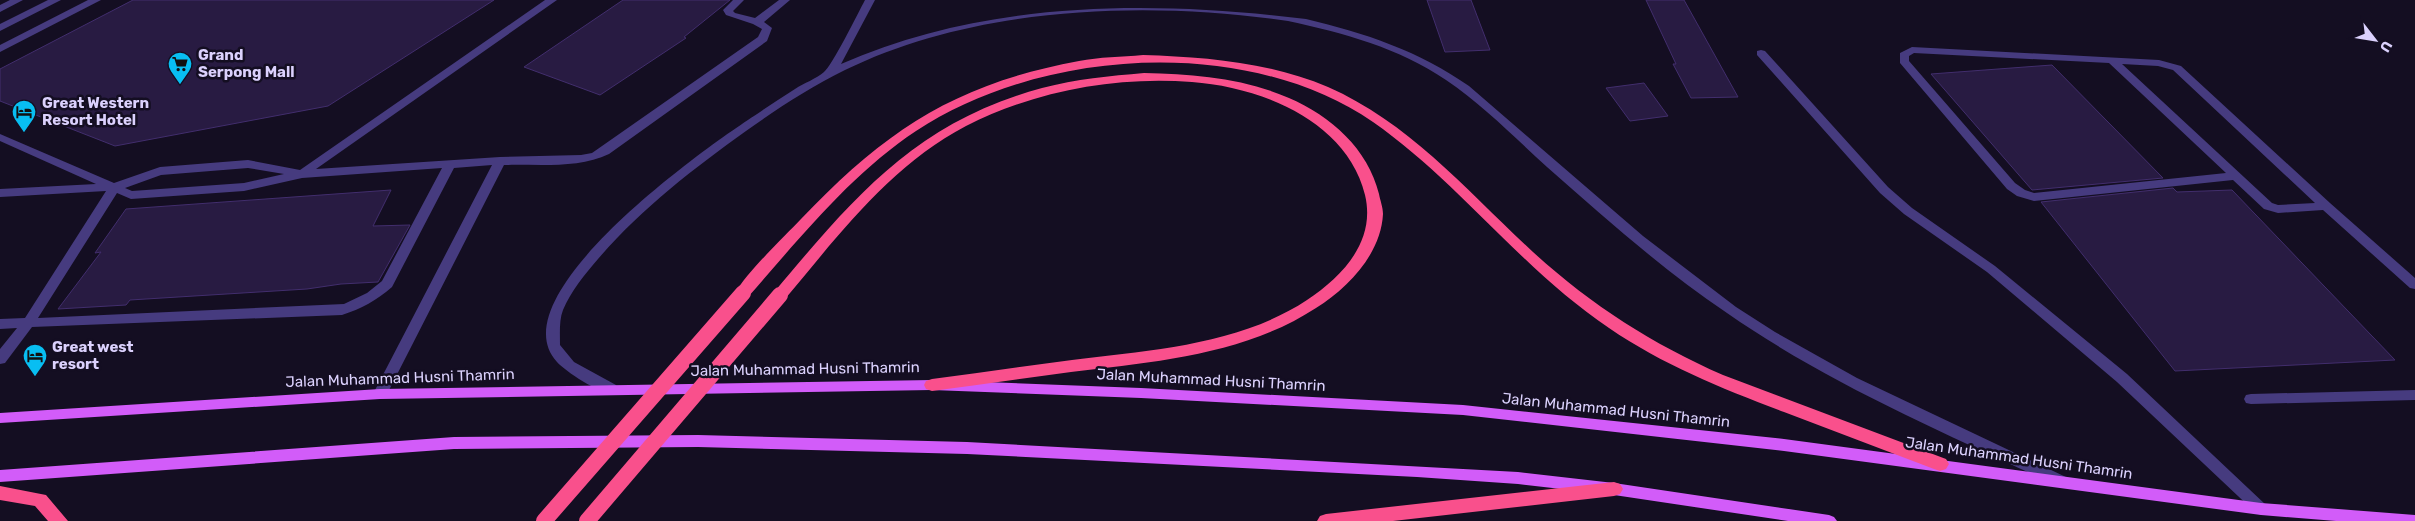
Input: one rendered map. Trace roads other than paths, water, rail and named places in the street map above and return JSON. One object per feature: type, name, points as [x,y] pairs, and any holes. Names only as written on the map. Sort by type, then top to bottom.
[{"type":"highway","points":[[544,521],[802,227],[843,185],[882,150],[916,125],[959,102],[1005,84],[1070,68],[1111,61],[1207,60],[1254,68],[1300,82],[1370,114],[1405,139],[1534,261],[1584,304],[1648,346],[1723,382],[1940,464]]},
{"type":"highway","points":[[587,521],[863,201],[902,164],[932,141],[960,124],[998,107],[1041,93],[1084,83],[1164,77],[1206,80],[1248,87],[1311,114],[1337,134],[1357,157],[1370,183],[1376,213],[1364,252],[1341,283],[1307,306],[1264,328],[1166,355],[932,385]]},
{"type":"highway","points":[[1326,521],[1614,489]]},
{"type":"highway","points":[[0,493],[40,500],[59,521]]},
{"type":"main road","name":"Jalan Muhammad Husni Thamrin","points":[[0,418],[380,394],[932,385],[1141,393],[1463,410],[1940,464],[2261,509],[2415,521]]},
{"type":"main road","points":[[0,476],[454,443],[698,441],[967,448],[1417,470],[1518,478],[1614,489],[1830,521]]},
{"type":"street","points":[[0,9],[18,0]]},
{"type":"street","points":[[0,28],[56,0]]},
{"type":"street","points":[[0,49],[96,0]]},
{"type":"street","points":[[0,193],[114,187],[160,171],[248,164],[302,174],[552,0]]},
{"type":"street","points":[[0,137],[131,195],[244,186],[302,174],[595,156],[763,38],[767,28],[757,22],[731,15],[728,10],[739,0]]},
{"type":"street","points":[[757,22],[785,0]]},
{"type":"street","points":[[831,72],[870,0]]},
{"type":"street","points":[[611,390],[558,357],[551,340],[552,324],[557,305],[567,286],[621,226],[672,180],[735,132],[831,72],[942,31],[1041,6],[1147,0],[1193,2],[1240,8],[1387,45],[1432,66],[1479,100],[1619,224],[1673,268],[1735,312],[1818,362],[1918,414],[2065,482]]},
{"type":"street","points":[[2234,176],[2034,196],[2025,195],[2011,186],[1904,61],[1904,55],[1912,50],[2159,63],[2177,68],[2326,206],[2410,276],[2415,285]]},
{"type":"street","points":[[1761,53],[1884,190],[1908,211],[1991,269],[2122,378],[2261,509]]},
{"type":"street","points":[[2112,60],[2264,203],[2274,208],[2326,206]]},
{"type":"street","points":[[380,394],[500,161]]},
{"type":"street","points":[[0,324],[342,310],[358,305],[376,295],[387,284],[450,164]]},
{"type":"street","points":[[0,359],[29,322],[114,187]]},
{"type":"street","points":[[2251,399],[2415,395]]},
{"type":"place","name":"Grand Serpong Mall","points":[[180,85]]},
{"type":"place","name":"Great Western Resort Hotel","points":[[24,133]]},
{"type":"place","name":"Great west resort","points":[[35,377]]}]
